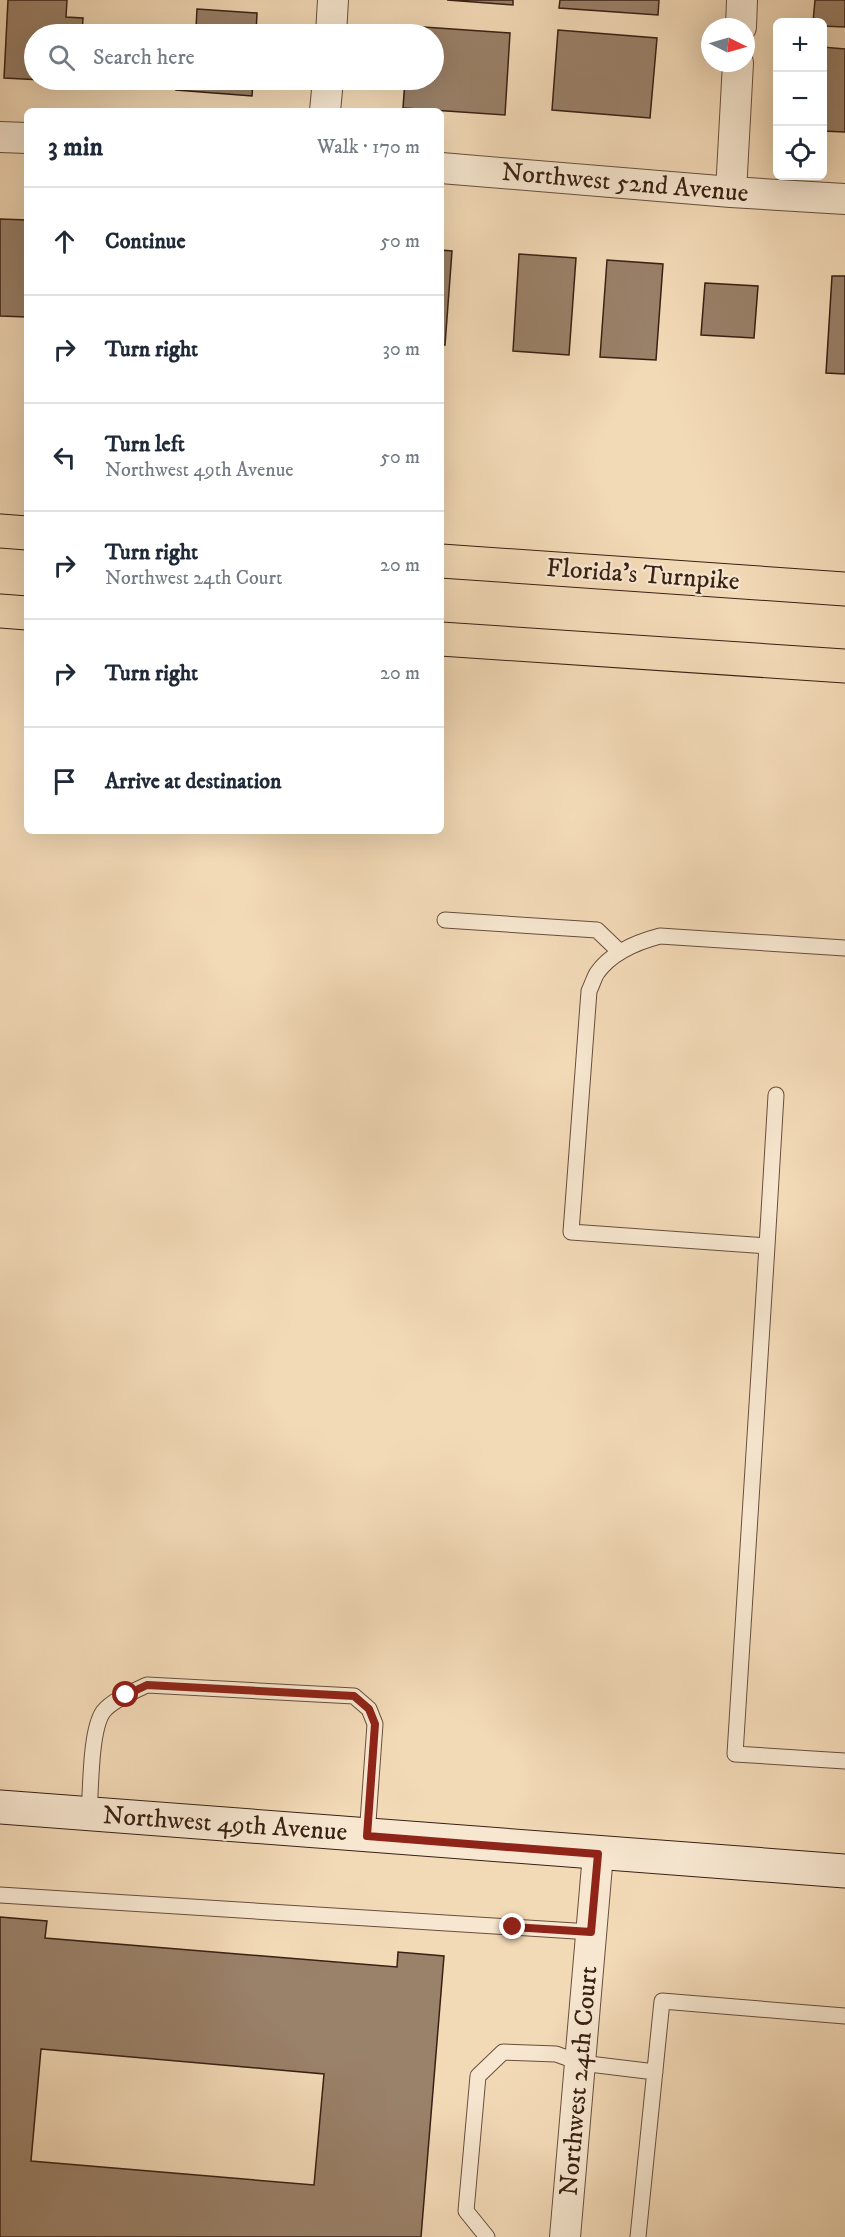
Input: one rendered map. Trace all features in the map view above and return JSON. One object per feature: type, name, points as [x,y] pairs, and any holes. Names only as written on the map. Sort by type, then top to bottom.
[{"type":"highway","points":[[0,531],[24,533]]},
{"type":"highway","name":"Florida's Turnpike","points":[[444,561],[845,589]]},
{"type":"highway","points":[[0,611],[24,613]]},
{"type":"highway","points":[[444,639],[845,666]]},
{"type":"street","points":[[332,24],[333,0]]},
{"type":"street","points":[[741,18],[742,0]]},
{"type":"street","points":[[731,192],[738,72]]},
{"type":"street","points":[[326,108],[327,90]]},
{"type":"street","points":[[0,136],[24,138]]},
{"type":"street","name":"Northwest 52nd Avenue","points":[[444,168],[845,199]]},
{"type":"street","name":"Northwest 49th Avenue","points":[[0,1807],[845,1872]]},
{"type":"street","name":"Northwest 24th Court","points":[[565,2237],[598,1854]]},
{"type":"lane","points":[[445,920],[597,930],[620,952]]},
{"type":"lane","points":[[766,1246],[571,1232],[589,991],[597,973],[620,952],[644,940],[660,936],[845,948]]},
{"type":"lane","points":[[776,1095],[735,1754],[845,1761]]},
{"type":"lane","points":[[89,1814],[94,1738],[103,1712],[126,1695],[147,1685],[354,1696],[369,1709],[375,1724],[367,1836]]},
{"type":"lane","points":[[0,1895],[591,1932]]},
{"type":"lane","points":[[638,2237],[662,2001],[845,2016]]},
{"type":"lane","points":[[488,2237],[465,2211],[478,2076],[503,2052],[556,2054],[581,2063],[655,2072]]},
{"type":"building","points":[[8,0],[67,0],[66,17],[83,18],[83,24],[24,24],[24,79],[4,78]]},
{"type":"building","points":[[447,0],[513,0],[513,5]]},
{"type":"building","points":[[560,0],[659,0],[658,15],[559,8]]},
{"type":"building","points":[[815,0],[845,0],[845,27],[827,26],[827,18],[813,18]]},
{"type":"building","points":[[197,9],[257,13],[256,24],[196,24]]},
{"type":"building","points":[[444,28],[510,33],[505,115],[444,111],[444,108],[403,108],[404,90],[444,90]]},
{"type":"building","points":[[558,30],[657,38],[650,118],[552,110]]},
{"type":"building","points":[[827,47],[845,49],[845,132],[827,131]]},
{"type":"building","points":[[176,90],[252,90],[252,96]]},
{"type":"building","points":[[0,219],[24,220],[24,317],[0,316]]},
{"type":"building","points":[[444,250],[452,251],[444,345]]},
{"type":"building","points":[[519,254],[576,258],[569,355],[513,351]]},
{"type":"building","points":[[607,260],[663,264],[656,360],[600,357]]},
{"type":"building","points":[[832,276],[845,276],[845,374],[826,373]]},
{"type":"building","points":[[705,283],[758,286],[754,338],[701,335]]},
{"type":"building","points":[[0,1917],[47,1921],[45,1938],[397,1967],[398,1952],[444,1956],[421,2237],[0,2237]],"holes":[[[41,2049],[324,2074],[314,2185],[31,2161]]]},
{"type":"route","points":[[126,1695],[147,1685],[354,1696],[369,1709],[375,1724],[367,1836],[598,1854],[591,1932],[513,1927]]}]
